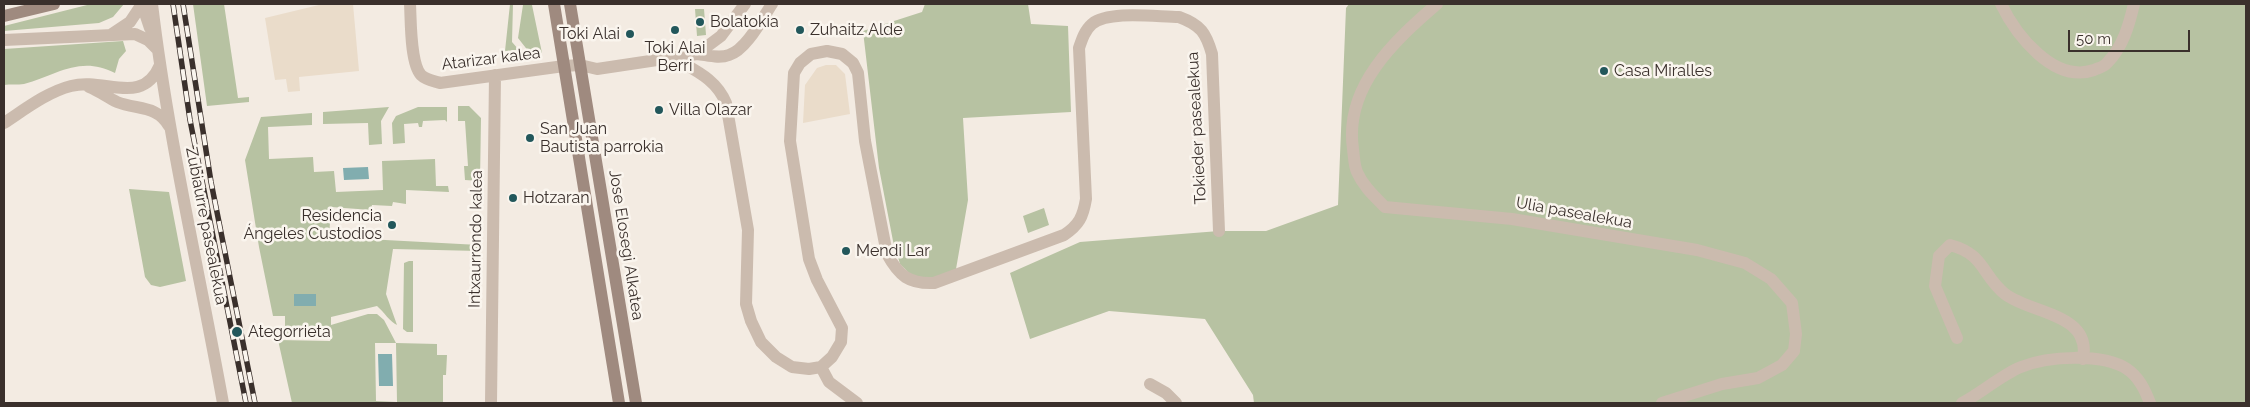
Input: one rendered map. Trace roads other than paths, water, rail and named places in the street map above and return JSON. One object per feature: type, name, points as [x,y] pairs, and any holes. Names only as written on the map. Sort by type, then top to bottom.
[{"type":"main road","points":[[4,16],[54,4]]},
{"type":"main road","points":[[554,4],[619,403]]},
{"type":"main road","name":"Jose Elosegi Alkatea","points":[[570,4],[636,403]]},
{"type":"street","name":"Zubiaurre pasealekua","points":[[142,4],[158,56]]},
{"type":"street","points":[[112,34],[130,22],[142,4]]},
{"type":"street","name":"Zubiaurre pasealekua","points":[[152,4],[158,56],[171,131],[223,403]]},
{"type":"street","name":"Atarizar kalea","points":[[410,4],[414,59],[421,75],[431,81],[440,83],[564,66],[580,65],[597,69],[697,54]]},
{"type":"street","points":[[697,54],[721,36],[745,4]]},
{"type":"street","points":[[697,54],[718,57],[730,55],[743,47],[772,4]]},
{"type":"street","name":"Ulia pasealekua","points":[[1437,4],[1415,23],[1375,66],[1363,86],[1354,115],[1352,140],[1356,170],[1364,186],[1385,207],[1512,218],[1697,250],[1745,264],[1771,279],[1792,303],[1796,334],[1794,351],[1782,365],[1758,378],[1722,384],[1662,403]]},
{"type":"street","points":[[2001,4],[2012,26],[2045,60],[2064,71],[2084,73],[2106,65],[2125,37],[2134,4]]},
{"type":"street","name":"Tokieder pasealekua","points":[[821,367],[832,357],[842,342],[842,328],[817,280],[809,259],[790,141],[794,74],[800,63],[812,54],[827,51],[842,54],[856,68],[861,89],[865,141],[887,254],[894,266],[911,281],[920,284],[934,283],[1064,235],[1075,228],[1083,218],[1086,199],[1079,48],[1083,36],[1091,25],[1100,19],[1115,16],[1179,17],[1188,20],[1200,28],[1208,38],[1212,54],[1219,231]]},
{"type":"street","points":[[4,40],[135,34],[143,37],[158,56],[151,81],[137,88],[123,89],[99,84],[81,84],[63,89],[4,123]]},
{"type":"street","points":[[674,58],[711,80],[721,91],[726,103],[748,230],[746,304],[751,321],[761,342],[776,357],[792,367],[809,369],[821,367],[829,382],[857,403]]},
{"type":"street","name":"Intxaurrondo kalea","points":[[491,403],[495,75]]},
{"type":"street","points":[[81,84],[97,90],[118,102],[152,110],[165,119],[171,131]]},
{"type":"street","points":[[1957,338],[1935,286],[1939,256],[1950,245],[1966,249],[2005,294],[2024,304],[2063,319],[2078,332],[2085,347],[2083,359]]},
{"type":"street","points":[[1962,403],[2022,367],[2059,359],[2101,358],[2127,369],[2143,385],[2150,403]]},
{"type":"street","points":[[1150,384],[1166,393],[1176,403]]},
{"type":"water","points":[[368,167],[369,179],[344,180],[343,168]]},
{"type":"water","points":[[294,294],[316,294],[316,306],[294,306]]},
{"type":"water","points":[[378,354],[392,354],[393,386],[379,386]]},
{"type":"railway","points":[[173,4],[190,120],[246,403]]},
{"type":"railway","points":[[183,4],[211,182],[255,403]]},
{"type":"place","name":"Bolatokia","points":[[700,22]]},
{"type":"place","name":"Toki Alai Berri","points":[[675,30]]},
{"type":"place","name":"Zuhaitz Alde","points":[[800,30]]},
{"type":"place","name":"Toki Alai","points":[[630,34]]},
{"type":"place","name":"Casa Miralles","points":[[1604,71]]},
{"type":"place","name":"Villa Olazar","points":[[659,110]]},
{"type":"place","name":"San Juan Bautista parrokia","points":[[530,138]]},
{"type":"place","name":"Hotzaran","points":[[513,198]]},
{"type":"place","name":"Residencia Ángeles Custodios","points":[[392,225]]},
{"type":"place","name":"Mendi Lar","points":[[846,251]]},
{"type":"place","name":"Ategorrieta","points":[[237,332]]}]
